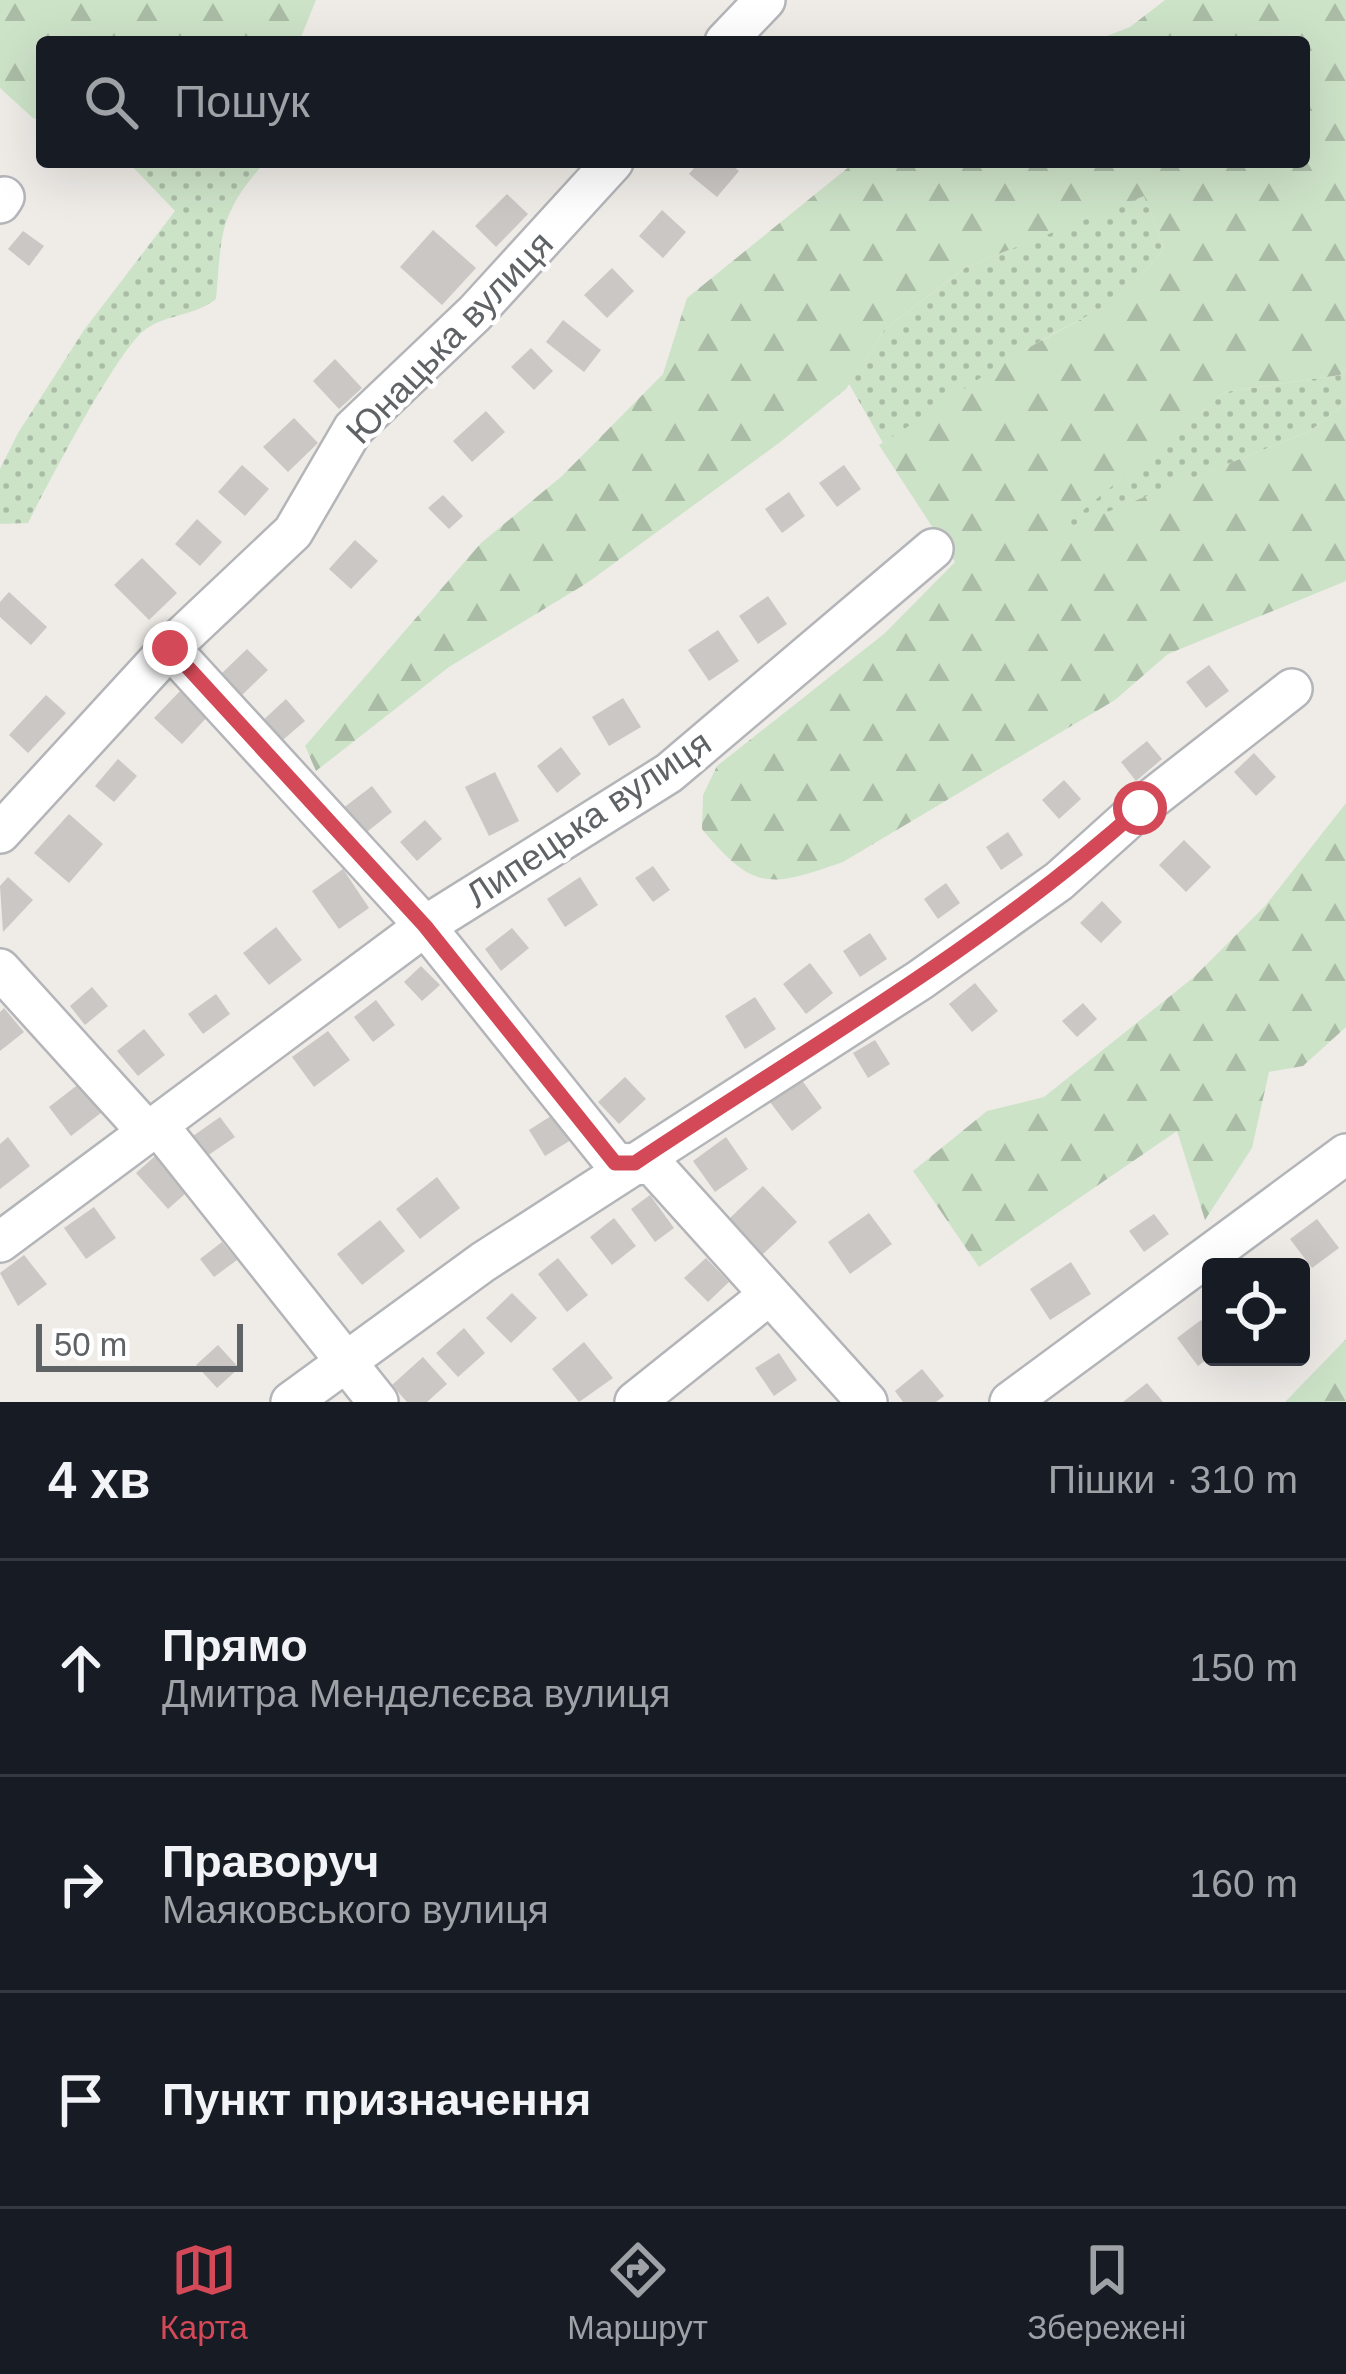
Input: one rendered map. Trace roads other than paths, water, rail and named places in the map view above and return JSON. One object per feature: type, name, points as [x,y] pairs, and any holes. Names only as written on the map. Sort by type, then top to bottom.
[{"type":"street","points":[[731,36],[765,0]]},
{"type":"street","name":"Юнацька вулиця","points":[[0,833],[170,648],[293,532],[353,429],[476,313],[608,168]]},
{"type":"street","name":"Липецька вулиця","points":[[0,1242],[160,1128],[425,926],[669,773],[933,549]]},
{"type":"street","points":[[170,648],[425,926],[615,1163],[653,1165],[867,1402]]},
{"type":"street","points":[[291,1402],[342,1361],[635,1163],[920,980],[1059,881],[1140,808],[1292,689]]},
{"type":"street","points":[[0,969],[142,1127],[160,1128],[378,1402]]},
{"type":"street","points":[[1010,1402],[1346,1154]]},
{"type":"street","points":[[635,1402],[769,1295]]}]
